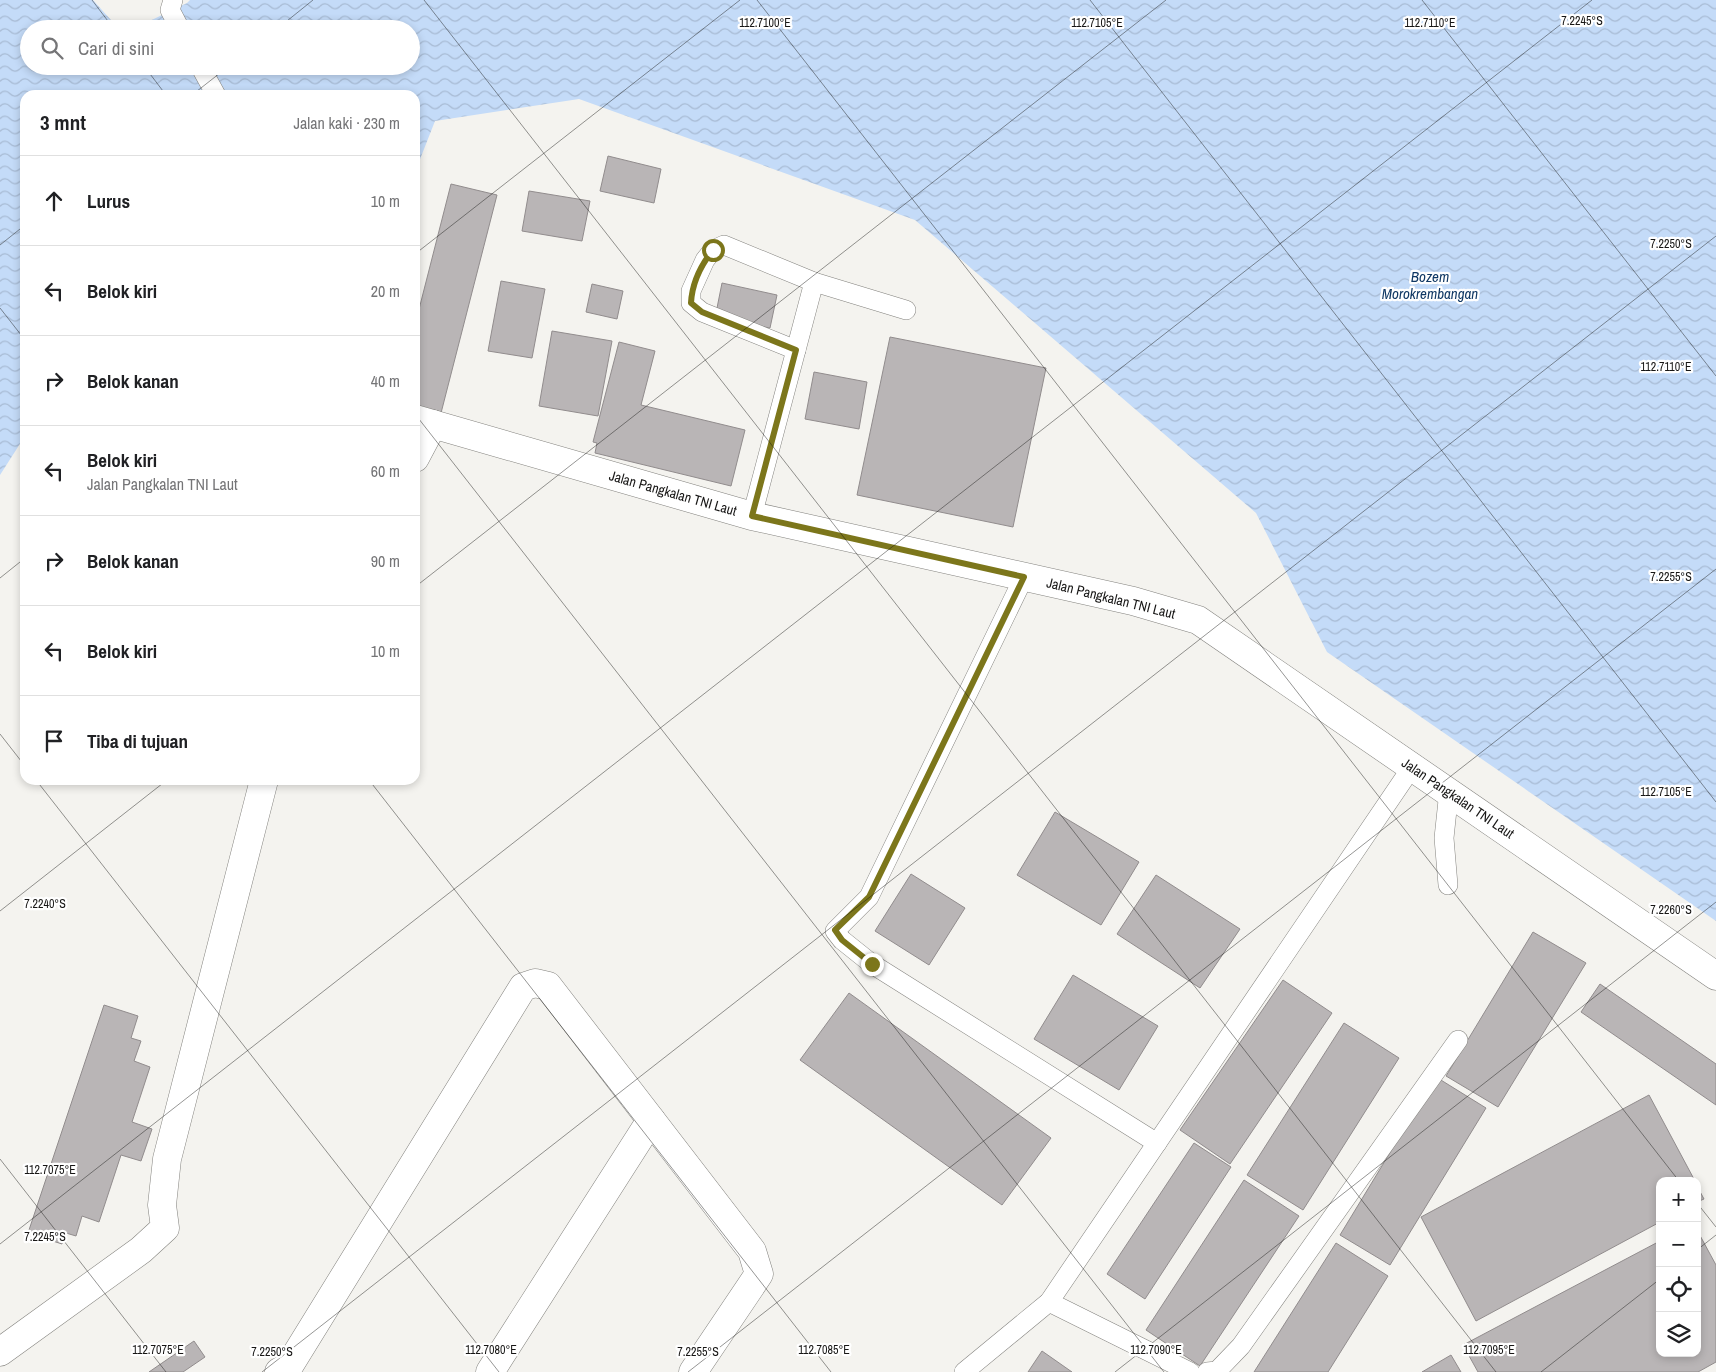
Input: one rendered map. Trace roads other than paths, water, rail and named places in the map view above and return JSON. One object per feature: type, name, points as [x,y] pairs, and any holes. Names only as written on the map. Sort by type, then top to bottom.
[{"type":"street","name":"Jalan Pangkalan TNI Laut","points":[[424,421],[752,516],[1133,601],[1198,620],[1716,976]]},
{"type":"street","points":[[420,437],[424,421]]},
{"type":"street","points":[[0,1352],[141,1250],[165,1228],[162,1206],[167,1159],[263,785]]},
{"type":"street","points":[[279,1372],[289,1366],[523,987],[535,983],[548,986],[752,1251],[759,1274],[693,1372]]},
{"type":"street","points":[[490,1372],[651,1120]]},
{"type":"lane","points":[[172,3],[177,20]]},
{"type":"lane","points":[[205,75],[213,90]]},
{"type":"lane","points":[[796,350],[702,312],[691,303],[692,291],[705,260],[713,250],[724,245],[814,282],[906,310]]},
{"type":"lane","points":[[752,516],[814,282]]},
{"type":"lane","points":[[1024,577],[869,897],[835,930],[842,940],[872,964],[1157,1143]]},
{"type":"lane","points":[[964,1372],[1049,1302],[1412,767]]},
{"type":"lane","points":[[1448,792],[1444,838],[1448,885]]},
{"type":"lane","points":[[1207,1372],[1218,1371],[1241,1346],[1458,1040]]},
{"type":"lane","points":[[1049,1302],[1190,1372]]},
{"type":"water","name":"Bozem Morokrembangan","points":[[0,0],[93,0],[111,20],[20,20],[20,75],[420,75],[420,20],[152,20],[190,0],[1716,0],[1716,921],[1327,652],[1256,513],[915,220],[579,99],[435,121],[420,159],[420,90],[20,90],[20,444],[0,475]]}]
